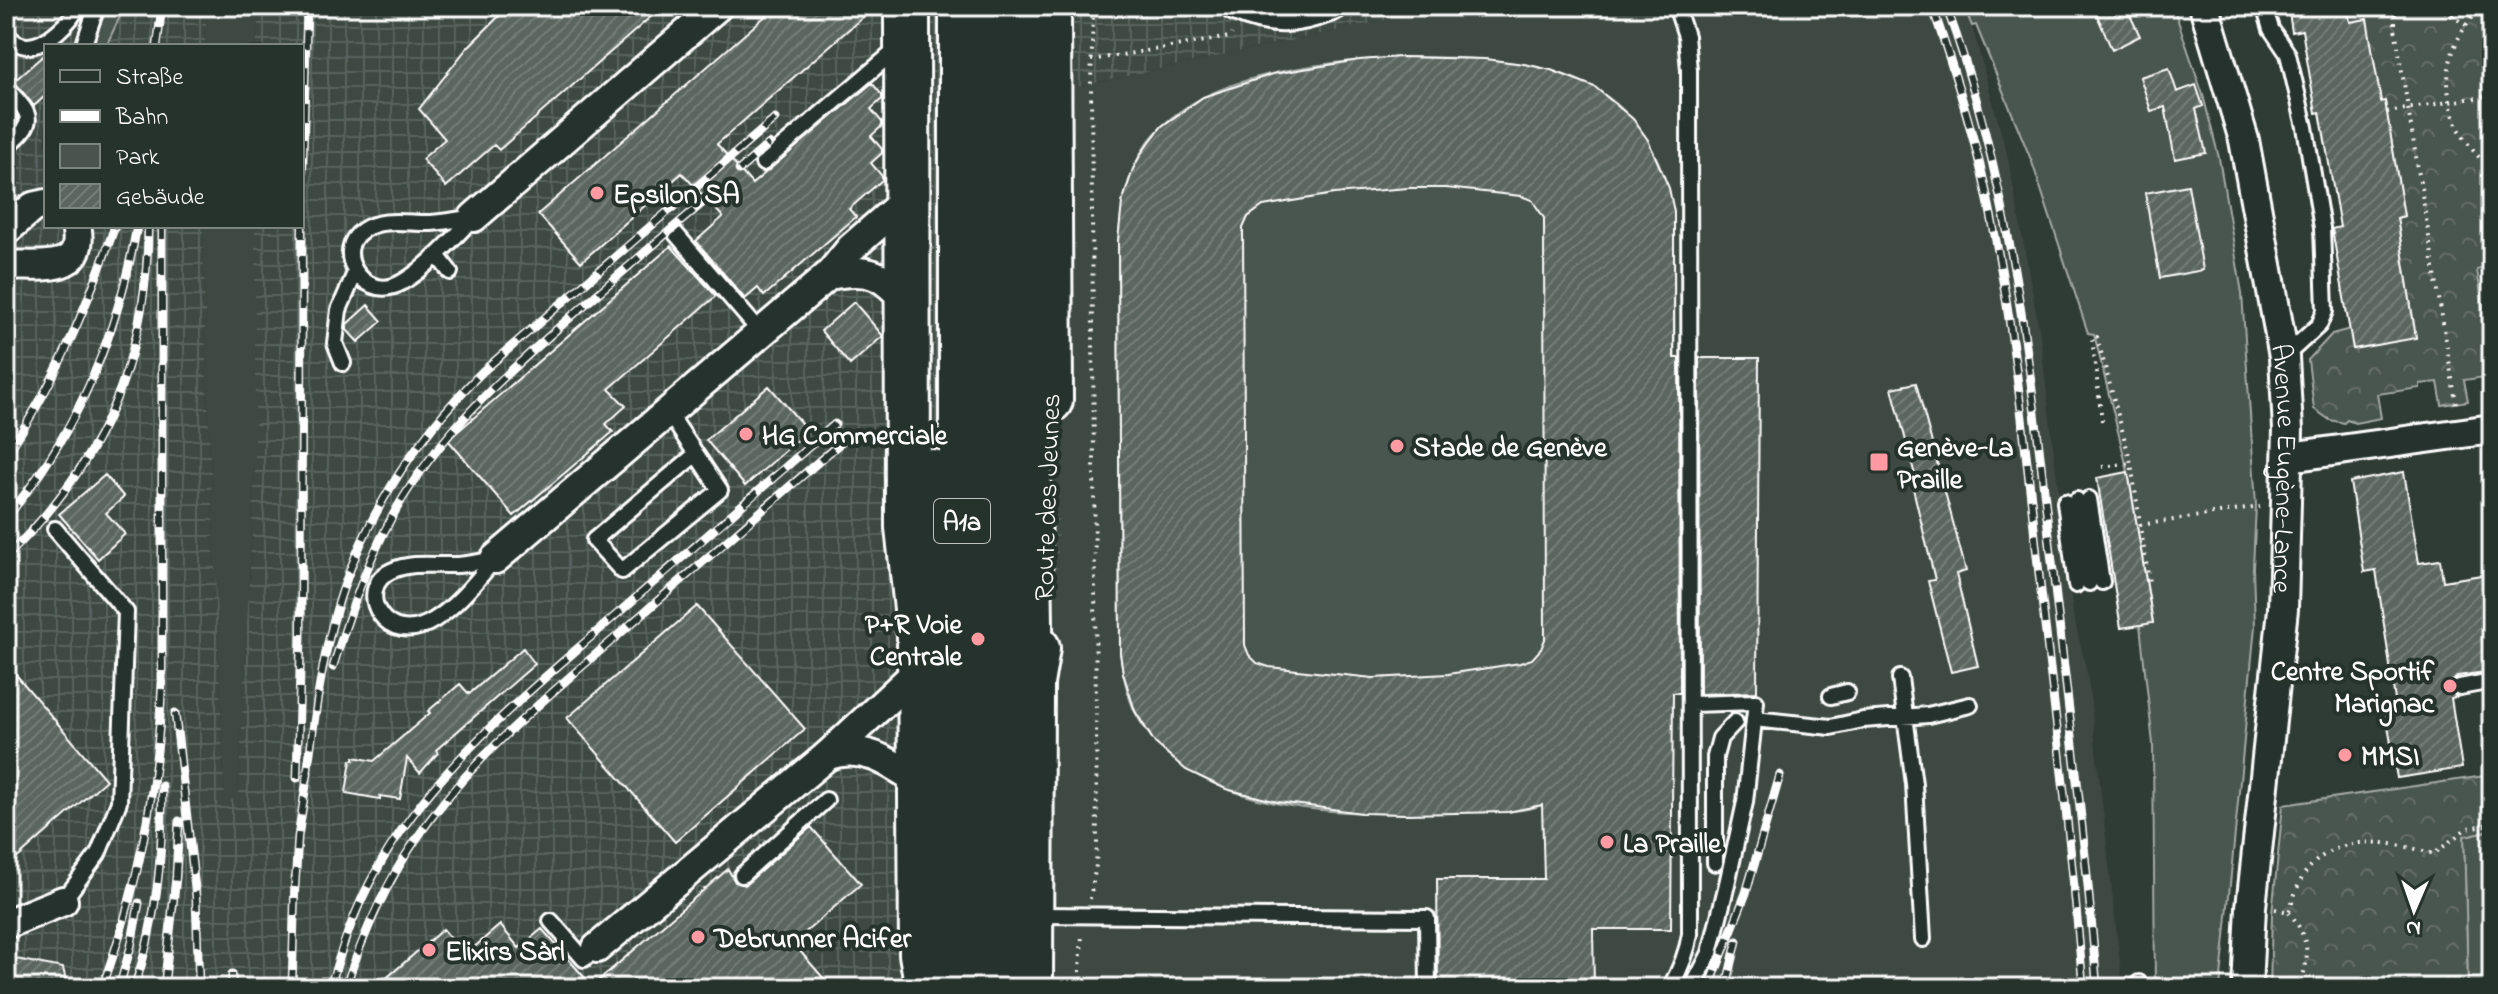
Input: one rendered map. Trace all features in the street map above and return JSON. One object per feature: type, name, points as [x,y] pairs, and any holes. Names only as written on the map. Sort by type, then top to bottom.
[{"type":"main road","name":"A1a","points":[[962,6],[962,988]]},
{"type":"main road","name":"A1a","points":[[994,6],[997,988]]},
{"type":"main road","points":[[1027,6],[1031,683]]},
{"type":"main road","name":"Route des Jeunes","points":[[1030,988],[1031,683],[1049,546],[1049,6]]},
{"type":"main road","points":[[915,17],[932,121],[931,527],[920,652],[922,954],[928,988]]},
{"type":"main road","points":[[915,17],[907,199],[908,527],[920,652]]},
{"type":"street","points":[[474,217],[718,6]]},
{"type":"street","points":[[1239,8],[1256,16],[1290,18],[1332,6]]},
{"type":"street","name":"Avenue Eugène-Lance","points":[[2204,6],[2244,140],[2284,357],[2289,457],[2283,609],[2251,907],[2247,988]]},
{"type":"street","points":[[495,559],[829,275],[851,248],[907,199]]},
{"type":"street","points":[[6,230],[24,213],[44,203]]},
{"type":"street","points":[[6,266],[58,265],[73,252],[77,243],[76,228]]},
{"type":"street","points":[[829,275],[860,271],[875,274],[896,289],[907,303]]},
{"type":"street","points":[[2289,457],[2492,430]]},
{"type":"street","points":[[597,948],[828,755],[920,652]]},
{"type":"street","points":[[828,755],[842,750],[877,755],[920,782]]},
{"type":"street","points":[[6,924],[63,901]]},
{"type":"lane","points":[[6,33],[20,45],[36,45],[72,19],[78,6]]},
{"type":"lane","points":[[85,41],[97,6]]},
{"type":"lane","points":[[1670,988],[1688,952],[1690,934],[1689,70],[1686,36],[1676,6]]},
{"type":"lane","points":[[2264,6],[2271,29],[2288,54],[2305,127],[2322,228],[2325,311],[2319,325],[2284,357]]},
{"type":"lane","points":[[763,163],[915,17]]},
{"type":"lane","points":[[6,87],[26,110],[29,120],[25,132],[6,147]]},
{"type":"lane","points":[[474,217],[437,255],[397,285],[384,288],[372,286],[355,273],[349,258],[353,241],[363,230],[388,222],[431,223],[474,217]]},
{"type":"lane","points":[[676,234],[761,333]]},
{"type":"lane","points":[[437,255],[450,272]]},
{"type":"lane","points":[[343,363],[335,343],[339,310],[355,273]]},
{"type":"lane","points":[[668,412],[696,454],[720,490],[622,571],[594,540],[696,454]]},
{"type":"lane","points":[[2077,501],[2089,584]]},
{"type":"lane","points":[[55,529],[126,612],[119,802],[98,854],[63,901]]},
{"type":"lane","points":[[495,559],[435,627],[407,630],[386,622],[376,608],[379,581],[394,570],[415,564],[461,565],[495,559]]},
{"type":"lane","points":[[1900,678],[1914,784],[1923,939]]},
{"type":"lane","points":[[2460,687],[2492,681]]},
{"type":"lane","points":[[1831,696],[1847,692]]},
{"type":"lane","points":[[1691,704],[1756,702],[1745,802],[1732,862],[1710,953],[1692,988]]},
{"type":"lane","points":[[1754,719],[1825,727],[1946,712],[1970,705]]},
{"type":"lane","points":[[1715,863],[1715,757],[1720,738],[1735,722]]},
{"type":"lane","points":[[742,875],[826,800]]},
{"type":"lane","points":[[1690,863],[1732,862]]},
{"type":"lane","points":[[1031,915],[1427,918],[1428,988]]},
{"type":"lane","points":[[551,921],[584,959],[597,948]]},
{"type":"path","points":[[2395,6],[2395,28],[2458,416]]},
{"type":"path","points":[[2438,6],[2466,25]]},
{"type":"path","points":[[2484,6],[2466,25],[2452,53],[2449,103],[2459,132],[2469,147],[2492,169]]},
{"type":"path","points":[[1091,60],[1230,37],[1239,8]]},
{"type":"path","points":[[1079,988],[1081,940],[1093,885],[1097,842],[1093,12]]},
{"type":"path","points":[[2387,112],[2492,95]]},
{"type":"path","points":[[2102,421],[2092,338],[2097,337],[2131,463],[2149,582]]},
{"type":"path","points":[[2102,467],[2131,463]]},
{"type":"path","points":[[2140,525],[2260,507]]},
{"type":"path","points":[[2289,912],[2298,887],[2310,867],[2332,850],[2354,842],[2396,843],[2434,854],[2467,828],[2491,824],[2489,717],[2492,717]]},
{"type":"path","points":[[2269,908],[2289,912],[2299,925],[2309,953],[2298,988]]},
{"type":"shaded area","points":[[6,6],[207,6],[205,44],[44,44],[44,228],[203,228],[225,800],[238,799],[255,467],[255,228],[304,228],[304,44],[256,44],[259,6],[1428,6],[1428,11],[1058,91],[1058,558],[1046,659],[1045,988],[6,988]]},
{"type":"shaded area","points":[[207,6],[259,6],[256,44],[205,44]]},
{"type":"shaded area","points":[[1428,6],[1964,6],[2008,157],[2040,334],[2073,613],[2088,677],[2123,988],[1045,988],[1046,659],[1058,558],[1058,91],[1427,11]]},
{"type":"shaded area","points":[[203,228],[255,228],[255,467],[238,800],[225,800]]},
{"type":"green space","points":[[108,6],[125,6],[107,44],[93,42]]},
{"type":"green space","points":[[1964,6],[2173,6],[2203,95],[2219,158],[2242,293],[2256,505],[2253,568],[2255,626],[2220,988],[2155,988],[2153,744],[2140,625],[2153,622],[2128,472],[2094,334],[2088,333],[2032,162],[1976,25],[1972,26]]},
{"type":"green space","points":[[2347,6],[2492,6],[2492,266],[2477,270],[2492,376],[2464,380],[2468,401],[2442,405],[2438,382],[2420,384],[2420,388],[2377,394],[2381,418],[2355,423],[2330,420],[2314,409],[2308,360],[2332,334],[2350,329],[2416,337],[2397,218],[2404,216],[2385,102],[2381,102],[2367,20],[2350,22]]},
{"type":"green space","name":"Stade de Genève","points":[[1401,57],[1493,60],[1535,66],[1574,78],[1608,97],[1636,124],[1659,162],[1674,212],[1676,652],[1555,793],[1537,807],[1527,809],[1369,813],[1276,803],[1232,791],[1193,773],[1160,747],[1135,712],[1122,668],[1118,241],[1131,174],[1141,153],[1162,126],[1189,105],[1222,89],[1294,69]]},
{"type":"green space","points":[[2492,775],[2492,830],[2464,836],[2468,988],[2270,988],[2272,914],[2283,805]]},
{"type":"green space","points":[[2492,830],[2492,988],[2468,988],[2464,836]]},
{"type":"building","points":[[509,6],[663,6],[499,150],[494,145],[446,187],[422,159],[445,139],[419,109],[467,48]]},
{"type":"building","points":[[777,6],[853,6],[863,17],[717,144],[752,184],[872,83],[882,95],[882,99],[871,109],[882,126],[871,136],[882,153],[871,163],[882,180],[849,209],[856,217],[764,296],[758,288],[745,299],[696,241],[723,217],[682,173],[581,262],[538,214]]},
{"type":"building","points":[[2093,6],[2111,6],[2115,14],[2127,9],[2140,36],[2112,50]]},
{"type":"building","points":[[2288,6],[2347,6],[2350,22],[2367,19],[2381,102],[2385,101],[2404,216],[2397,218],[2416,338],[2353,349],[2332,229],[2340,227],[2320,112],[2316,113],[2302,30],[2292,32]]},
{"type":"building","points":[[44,55],[44,97],[34,106],[14,81]]},
{"type":"building","name":"Stade de Genève","points":[[1401,57],[1485,59],[1551,70],[1595,87],[1633,119],[1648,140],[1669,188],[1674,212],[1674,358],[1679,358],[1680,693],[1673,693],[1671,929],[1593,929],[1594,988],[1438,988],[1437,879],[1544,879],[1542,805],[1508,812],[1362,813],[1278,802],[1226,789],[1186,770],[1155,743],[1135,711],[1123,673],[1120,653],[1118,241],[1122,203],[1133,169],[1162,126],[1203,97],[1273,74],[1359,60]],"holes":[[[1446,188],[1521,196],[1532,200],[1544,218],[1545,639],[1532,659],[1448,674],[1373,678],[1269,667],[1257,663],[1245,645],[1243,228],[1248,217],[1263,206],[1334,194]]]},
{"type":"building","points":[[2169,68],[2177,92],[2196,85],[2203,106],[2196,109],[2206,153],[2175,159],[2165,107],[2151,111],[2140,77]]},
{"type":"building","points":[[6,102],[18,119],[6,129]]},
{"type":"building","points":[[2188,185],[2203,270],[2160,278],[2145,193]]},
{"type":"building","points":[[671,246],[716,296],[609,389],[626,406],[606,424],[613,432],[514,516],[448,440]]},
{"type":"building","points":[[854,302],[883,336],[850,365],[821,331]]},
{"type":"building","points":[[368,305],[382,321],[358,342],[347,330],[347,324]]},
{"type":"building","points":[[1699,358],[1759,358],[1757,692],[1700,694]]},
{"type":"building","points":[[1916,383],[1966,571],[1956,574],[1978,666],[1951,672],[1928,581],[1935,580],[1911,480],[1916,479],[1892,388]]},
{"type":"building","points":[[769,386],[808,431],[745,486],[706,440]]},
{"type":"building","points":[[2128,472],[2153,623],[2121,628],[2097,478]]},
{"type":"building","points":[[2404,472],[2419,563],[2440,560],[2443,581],[2488,574],[2492,597],[2492,671],[2458,676],[2450,684],[2452,693],[2457,697],[2451,698],[2462,768],[2397,778],[2385,709],[2396,707],[2376,570],[2364,572],[2350,482]]},
{"type":"building","points":[[105,475],[124,497],[106,513],[125,534],[98,559],[59,514]]},
{"type":"building","points":[[697,606],[805,729],[675,842],[567,718]]},
{"type":"building","points":[[523,648],[535,664],[436,750],[438,753],[420,773],[407,758],[400,799],[346,793],[354,757],[374,761],[460,684],[469,694]]},
{"type":"building","points":[[6,663],[106,780],[6,868]]},
{"type":"building","points":[[811,827],[861,884],[793,943],[832,988],[375,988],[443,929],[465,955],[500,925],[519,948],[542,929],[592,986],[728,869],[735,882],[745,885]]},
{"type":"building","points":[[16,959],[63,968],[68,988],[6,988],[6,968]]},
{"type":"railway","points":[[157,44],[162,6]]},
{"type":"railway","points":[[304,118],[307,6]]},
{"type":"railway","points":[[1932,6],[1979,162],[2007,304],[2063,781],[2083,988]]},
{"type":"railway","points":[[1946,6],[1987,142],[2003,211],[2027,350],[2088,882],[2097,988]]},
{"type":"railway","points":[[306,783],[323,665],[343,590],[372,521],[411,457],[457,398],[483,371],[775,119]]},
{"type":"railway","points":[[739,170],[769,144]]},
{"type":"railway","points":[[333,667],[381,538],[403,498],[440,446],[525,357],[707,199]]},
{"type":"railway","points":[[6,455],[55,373],[114,228]]},
{"type":"railway","points":[[6,518],[54,452],[91,381],[118,305],[137,228]]},
{"type":"railway","points":[[6,557],[40,522],[69,485],[113,407],[139,321],[146,275],[148,228]]},
{"type":"railway","points":[[102,988],[136,875],[151,799],[160,721],[162,228]]},
{"type":"railway","points":[[297,778],[301,636],[302,228]]},
{"type":"railway","points":[[330,988],[349,930],[374,875],[397,837],[452,767],[515,704],[835,424]]},
{"type":"railway","points":[[345,988],[367,931],[394,876],[415,841],[462,780],[545,699],[847,437]]},
{"type":"railway","points":[[175,713],[196,897],[199,988]]},
{"type":"railway","points":[[295,887],[298,837],[308,772]]},
{"type":"railway","points":[[1709,988],[1746,893],[1780,775]]},
{"type":"railway","points":[[134,988],[148,938],[157,888],[162,786]]},
{"type":"railway","points":[[164,988],[179,821]]},
{"type":"railway","points":[[292,988],[295,878]]},
{"type":"railway","points":[[119,988],[139,903]]},
{"type":"railway","points":[[1726,988],[1737,941]]},
{"type":"railway","points":[[232,974],[232,988]]},
{"type":"place","name":"Epsilon SA","points":[[597,193]]},
{"type":"place","name":"HG Commerciale","points":[[746,434]]},
{"type":"place","name":"Stade de Genève","points":[[1397,446]]},
{"type":"place","name":"Genève-La Praille","points":[[1879,462]]},
{"type":"place","name":"P+R Voie Centrale","points":[[978,639]]},
{"type":"place","name":"Centre Sportif Marignac","points":[[2450,686]]},
{"type":"place","name":"MMSI","points":[[2345,755]]},
{"type":"place","name":"La Praille","points":[[1607,842]]},
{"type":"place","name":"Debrunner Acifer","points":[[698,937]]},
{"type":"place","name":"Elixirs Sàrl","points":[[429,950]]}]
